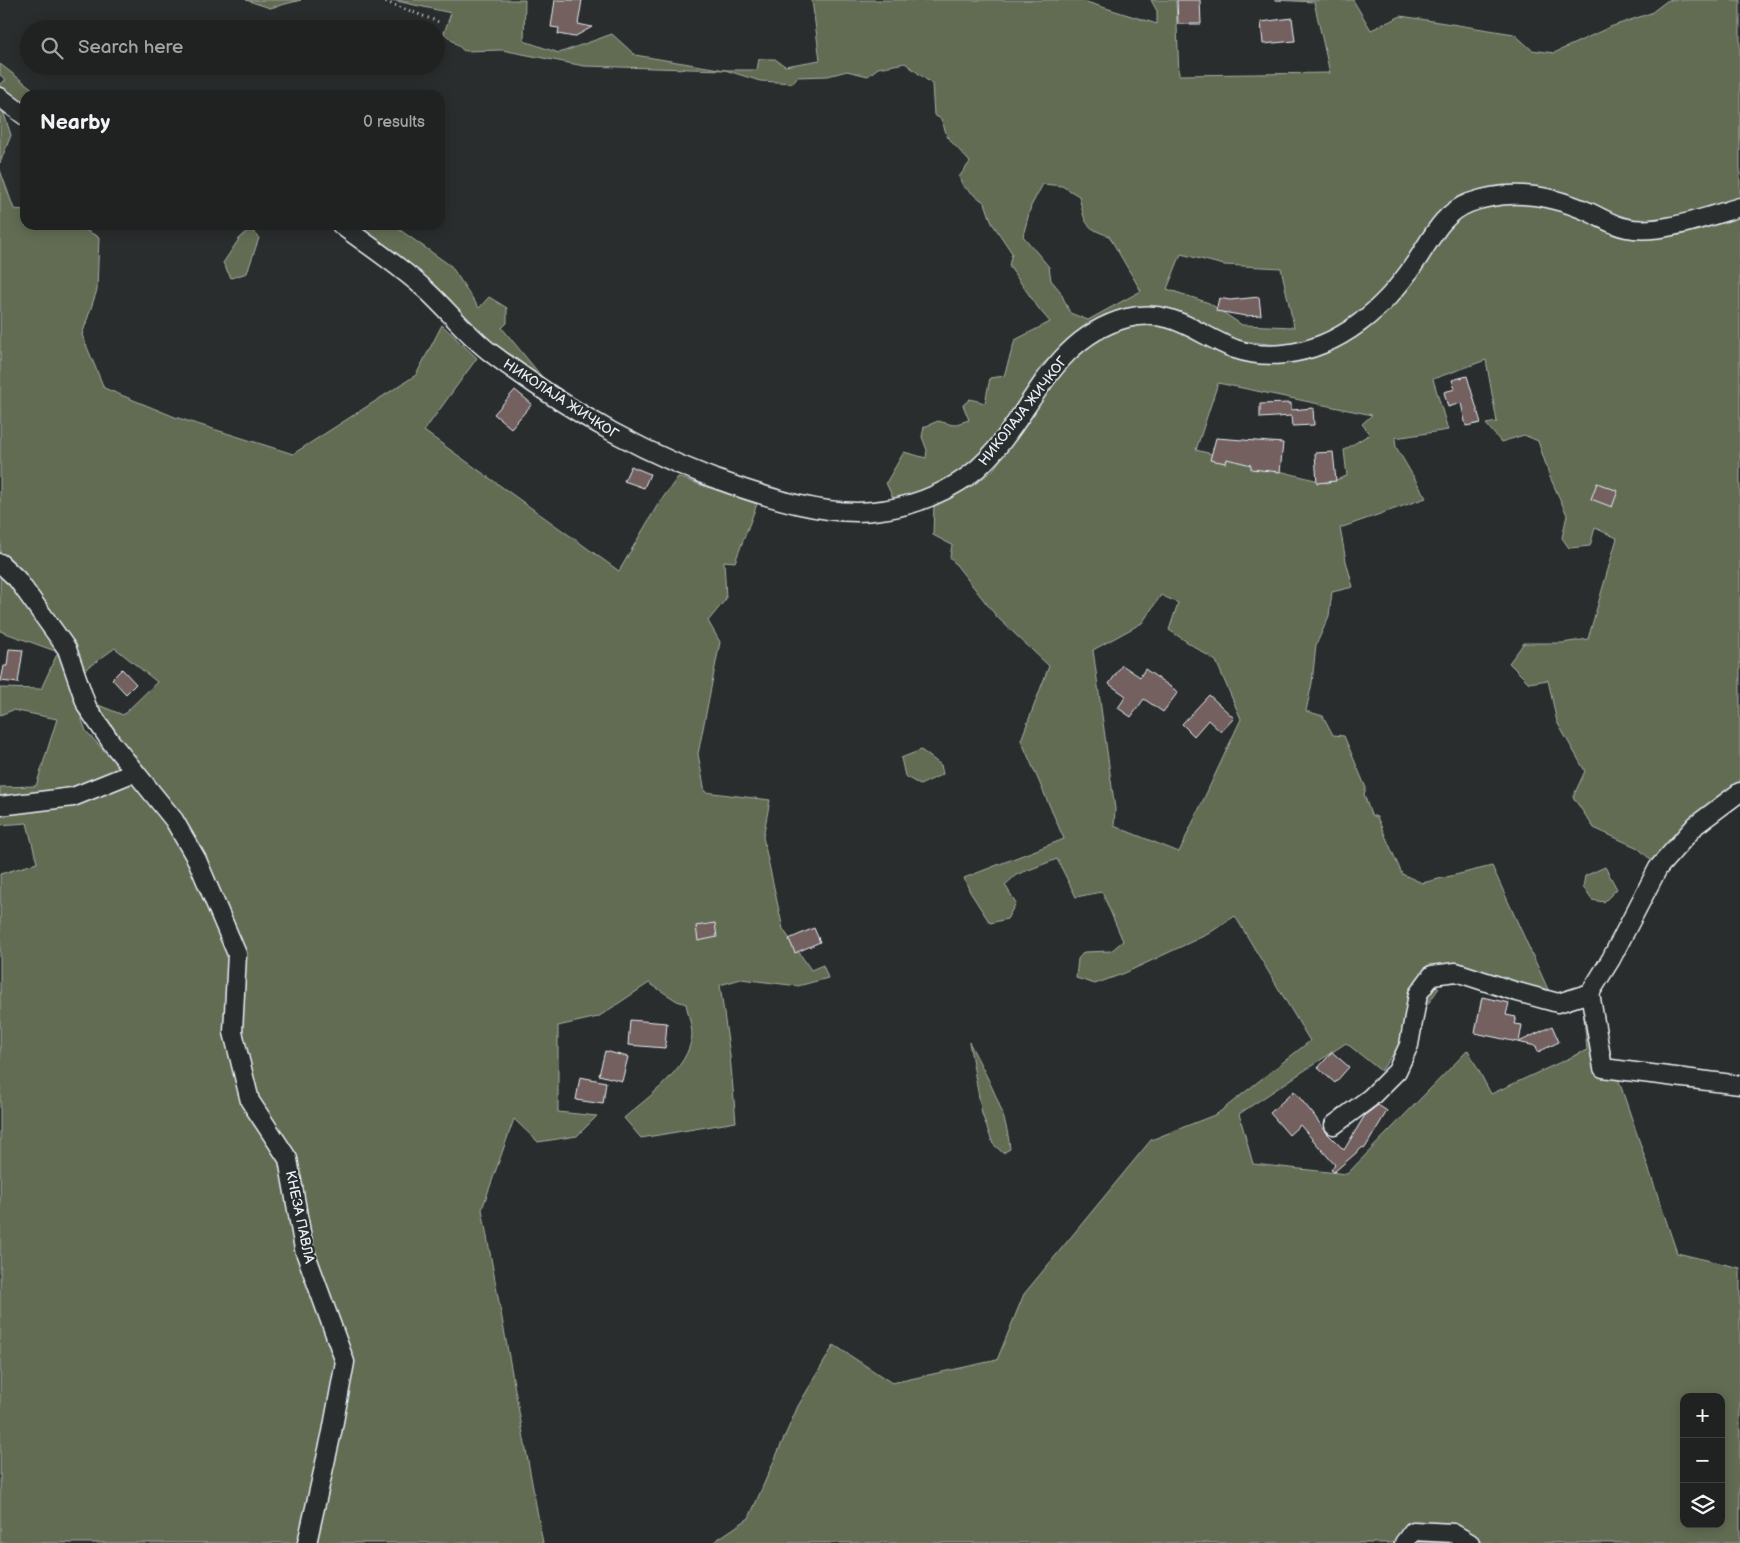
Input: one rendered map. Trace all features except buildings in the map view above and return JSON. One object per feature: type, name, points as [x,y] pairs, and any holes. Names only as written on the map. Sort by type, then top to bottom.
[{"type":"street","points":[[0,97],[20,112]]},
{"type":"street","name":"НИКОЛАЈА ЖИЧКОГ","points":[[348,230],[425,288],[486,350],[593,422],[648,451],[715,480],[795,504],[820,509],[856,512],[881,510],[918,501],[948,489],[976,472],[988,461],[1000,445],[1048,374],[1071,350],[1101,329],[1128,318],[1157,315],[1179,320],[1238,350],[1253,354],[1281,354],[1300,351],[1334,339],[1370,314],[1386,300],[1400,283],[1437,227],[1454,210],[1476,201],[1497,196],[1544,196],[1562,201],[1622,227],[1638,230],[1670,226],[1740,207]]},
{"type":"street","name":"КНЕЗА ПАВЛА","points":[[0,563],[17,579],[67,649],[87,707],[111,742],[174,820],[197,860],[237,954],[233,1032],[250,1100],[288,1158],[304,1249],[345,1362],[332,1432],[307,1543]]},
{"type":"street","points":[[0,806],[73,797],[135,772]]},
{"type":"street","points":[[1334,1125],[1370,1098],[1397,1071],[1409,1045],[1418,994],[1432,975],[1456,972],[1558,1003],[1590,993],[1611,959],[1658,868],[1696,825],[1740,792]]},
{"type":"street","points":[[1590,993],[1604,1068],[1740,1085]]},
{"type":"street","points":[[1404,1543],[1413,1531],[1453,1533],[1470,1543]]},
{"type":"path","points":[[381,0],[434,20]]},
{"type":"green space","points":[[246,0],[301,0],[270,8]]},
{"type":"green space","points":[[392,0],[525,0],[524,41],[559,53],[612,34],[635,55],[725,70],[584,66],[502,50],[464,51],[445,34],[451,13]]},
{"type":"green space","points":[[812,0],[1080,0],[1157,24],[1157,11],[1151,0],[1176,0],[1179,75],[1330,73],[1314,2],[1274,0],[1353,0],[1371,30],[1401,16],[1514,34],[1532,50],[1554,53],[1610,27],[1651,13],[1668,0],[1740,0],[1740,799],[1709,825],[1666,874],[1638,848],[1594,828],[1573,797],[1585,771],[1557,722],[1548,680],[1529,683],[1509,663],[1524,643],[1562,643],[1588,639],[1617,538],[1595,528],[1590,546],[1569,548],[1562,538],[1567,515],[1550,477],[1538,441],[1524,435],[1501,442],[1486,424],[1497,422],[1486,360],[1433,379],[1448,430],[1395,438],[1396,447],[1426,498],[1340,528],[1353,587],[1332,592],[1329,616],[1316,645],[1312,683],[1306,711],[1323,716],[1333,735],[1344,736],[1366,788],[1364,794],[1371,815],[1377,817],[1402,874],[1422,883],[1492,866],[1551,996],[1463,968],[1434,983],[1439,988],[1381,1071],[1346,1043],[1239,1114],[1253,1164],[1347,1174],[1468,1050],[1491,1094],[1587,1050],[1583,1007],[1600,999],[1611,1057],[1677,1253],[1740,1268],[1740,1543],[712,1543],[749,1518],[798,1406],[834,1345],[892,1383],[997,1360],[1024,1294],[1151,1140],[1217,1114],[1310,1041],[1235,916],[1208,934],[1125,973],[1095,984],[1076,978],[1078,959],[1084,952],[1111,951],[1123,941],[1102,892],[1076,897],[1057,859],[1016,875],[1005,885],[1016,903],[1007,919],[990,923],[970,892],[964,878],[1064,839],[1021,740],[1049,666],[997,617],[950,557],[952,545],[933,535],[934,504],[975,484],[993,470],[1011,445],[1041,395],[1067,359],[1097,336],[1128,323],[1160,320],[1252,362],[1301,359],[1294,347],[1226,339],[1187,314],[1161,307],[1125,309],[1095,322],[1071,337],[1043,364],[989,448],[964,472],[932,491],[894,500],[886,483],[904,452],[926,458],[927,450],[922,437],[924,427],[938,421],[953,425],[969,420],[963,405],[970,399],[985,403],[990,378],[1004,376],[1015,340],[1050,322],[1009,266],[1012,253],[992,223],[985,203],[963,186],[959,177],[970,162],[948,138],[941,119],[934,115],[932,84],[905,63],[878,68],[868,76],[847,71],[828,76],[797,77],[793,83],[760,81],[725,70],[757,70],[759,59],[775,59],[785,66],[820,60]],"holes":[[[1043,184],[1062,186],[1079,196],[1086,222],[1094,230],[1109,236],[1141,291],[1088,320],[1070,313],[1060,291],[1051,280],[1049,267],[1023,236],[1031,206]],[[1181,254],[1224,265],[1281,268],[1294,327],[1242,325],[1209,303],[1167,289]],[[1218,383],[1372,415],[1362,424],[1370,434],[1344,450],[1347,476],[1327,483],[1196,450]],[[1161,595],[1178,603],[1169,630],[1216,661],[1241,719],[1179,852],[1114,826],[1115,809],[1093,650],[1142,623]]]},
{"type":"green space","points":[[0,64],[34,90],[20,90],[20,106],[13,101],[3,111],[11,135],[0,163],[0,84],[6,80],[0,75]]},
{"type":"green space","points":[[0,170],[14,209],[20,210],[20,230],[85,230],[99,237],[97,290],[82,335],[104,388],[175,417],[293,454],[416,375],[442,325],[477,358],[424,431],[619,571],[657,506],[678,477],[757,504],[735,562],[724,561],[726,599],[708,621],[720,642],[698,754],[705,792],[770,800],[763,837],[783,929],[811,970],[823,965],[828,978],[798,986],[741,979],[720,985],[730,1056],[736,1122],[641,1138],[624,1118],[675,1071],[689,1047],[692,1035],[686,1004],[677,1001],[649,983],[598,1017],[558,1026],[558,1112],[597,1116],[577,1136],[538,1142],[514,1119],[482,1209],[543,1543],[0,1543],[0,874],[37,863],[27,823],[0,825],[0,787],[36,786],[57,719],[13,710],[0,715],[0,688],[41,689],[58,652],[0,631]],"holes":[[[24,601],[82,672],[115,648],[157,682],[123,715],[91,702],[114,757],[109,756],[86,731],[58,652]]]},
{"type":"green space","points":[[249,230],[253,230],[259,238],[247,273],[231,278],[223,263],[239,239]]},
{"type":"green space","points":[[338,230],[400,230],[451,266],[479,308],[489,297],[507,308],[507,323],[502,328],[547,383]]},
{"type":"green space","points":[[921,750],[941,765],[943,774],[920,785],[905,776],[901,758]]},
{"type":"green space","points":[[1605,867],[1617,889],[1604,902],[1592,900],[1583,887],[1585,876]]},
{"type":"green space","points":[[969,1042],[995,1094],[1004,1120],[1010,1149],[1003,1153],[993,1144],[982,1114]]}]
